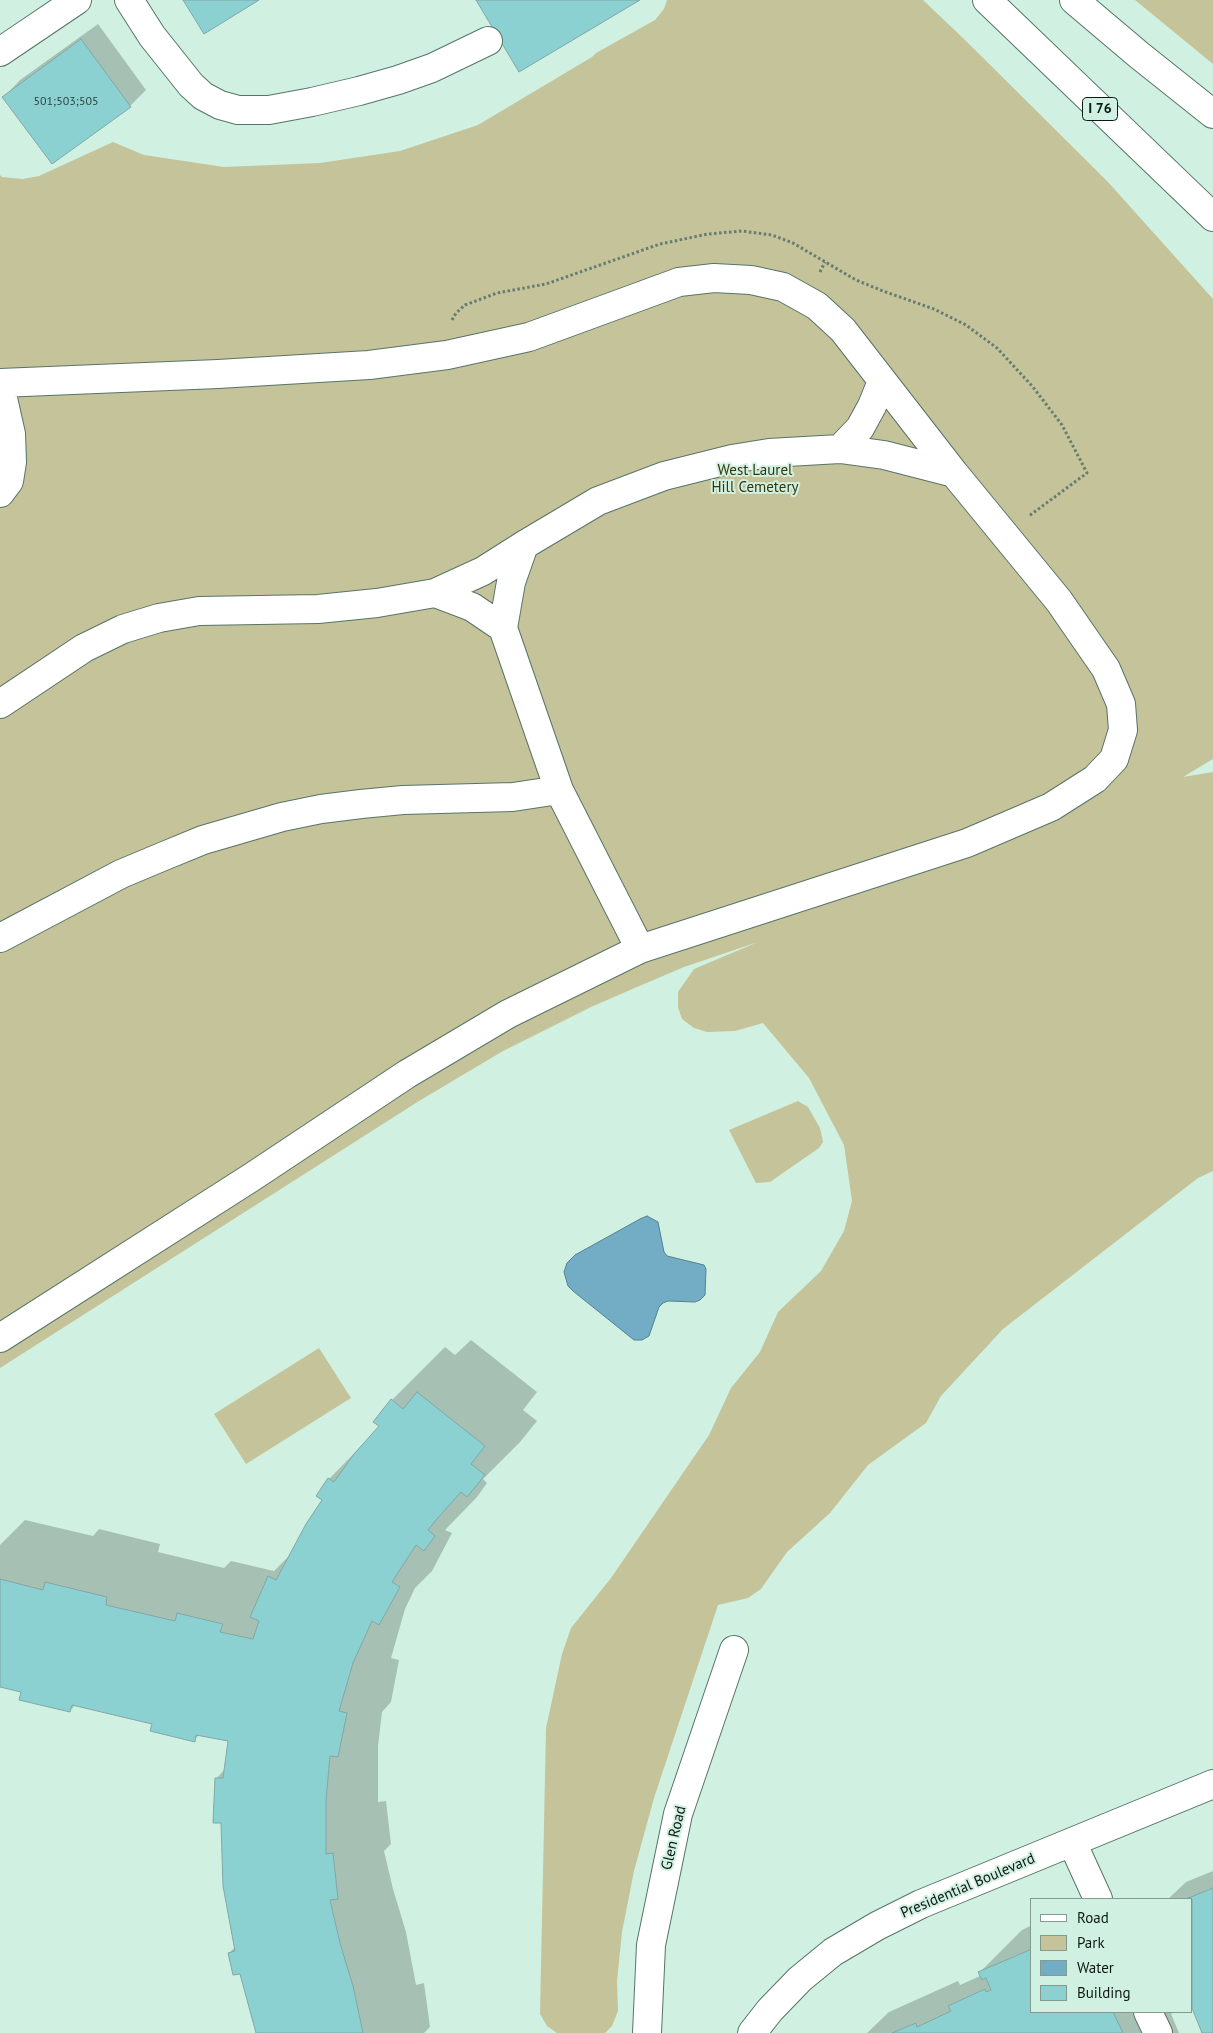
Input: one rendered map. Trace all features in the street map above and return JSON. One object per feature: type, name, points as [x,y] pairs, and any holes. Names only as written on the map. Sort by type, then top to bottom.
[{"type":"main road","points":[[0,52],[77,0]]},
{"type":"main road","points":[[129,0],[152,36],[191,84],[204,96],[220,105],[238,110],[269,110],[375,87],[432,68],[488,41]]},
{"type":"main road","name":"I 76","points":[[987,0],[1213,217]]},
{"type":"main road","points":[[1074,0],[1213,114]]},
{"type":"main road","points":[[0,493],[9,481],[12,462],[11,434],[0,384],[218,374],[369,364],[447,355],[529,337],[679,282],[714,278],[750,280],[783,287],[817,306],[843,330],[954,473],[1059,601],[1106,669],[1121,704],[1123,730],[1114,759],[1095,779],[1051,808],[967,844],[640,949],[508,1014],[407,1074],[237,1188],[0,1338]]},
{"type":"main road","points":[[840,450],[860,428],[872,406],[882,381]]},
{"type":"main road","points":[[0,704],[84,648],[123,629],[159,618],[198,611],[318,609],[377,603],[435,593],[483,571],[598,501],[664,476],[698,466],[769,453],[840,450],[884,455],[954,473]]},
{"type":"main road","points":[[524,545],[511,582],[502,628],[559,790],[640,949]]},
{"type":"main road","points":[[435,593],[472,607],[502,628]]},
{"type":"main road","points":[[0,938],[112,879],[164,856],[203,840],[274,819],[321,809],[361,804],[404,800],[513,797],[559,790]]},
{"type":"main road","name":"Glen Road","points":[[647,2033],[651,1945],[678,1814],[734,1650]]},
{"type":"main road","name":"Presidential Boulevard","points":[[752,2033],[770,2010],[800,1979],[833,1952],[877,1926],[921,1904],[1213,1784]]},
{"type":"main road","points":[[1072,1842],[1098,1898]]},
{"type":"main road","points":[[1148,2013],[1158,2033]]},
{"type":"green space","name":"West Laurel Hill Cemetery","points":[[667,0],[923,0],[1108,182],[1213,299],[1213,759],[1183,777],[1213,772],[1213,1171],[1198,1178],[1003,1329],[941,1396],[926,1423],[868,1465],[830,1513],[787,1552],[761,1589],[748,1598],[718,1605],[654,1798],[634,1871],[622,1932],[617,1981],[618,2011],[612,2026],[605,2033],[557,2033],[547,2026],[540,2014],[546,1728],[562,1654],[571,1628],[611,1578],[709,1435],[731,1388],[760,1352],[778,1312],[821,1271],[844,1231],[852,1201],[844,1145],[809,1078],[763,1023],[735,1031],[707,1032],[694,1028],[682,1019],[678,1007],[678,992],[694,969],[758,942],[684,967],[637,987],[591,1007],[503,1051],[419,1101],[0,1368],[0,175],[2,177],[23,179],[39,176],[113,142],[144,155],[224,167],[320,163],[400,151],[478,125],[596,53],[655,20],[664,9]]},
{"type":"green space","points":[[1135,0],[1213,0],[1213,64]]},
{"type":"green space","points":[[798,1101],[808,1107],[820,1128],[823,1142],[819,1148],[770,1182],[756,1183],[729,1130]]},
{"type":"green space","points":[[319,1348],[351,1398],[246,1464],[214,1414]]},
{"type":"water","points":[[647,1216],[658,1222],[664,1252],[667,1256],[704,1265],[706,1269],[705,1295],[695,1302],[668,1301],[663,1303],[659,1307],[649,1336],[642,1340],[634,1340],[573,1291],[568,1286],[564,1272],[567,1263],[575,1255]]},
{"type":"building","points":[[183,0],[259,0],[204,34]]},
{"type":"building","points":[[476,0],[640,0],[519,72]]},
{"type":"building","points":[[81,39],[131,107],[52,164],[2,97]]},
{"type":"building","points":[[417,1392],[485,1446],[471,1464],[485,1475],[467,1497],[461,1492],[436,1520],[428,1530],[435,1536],[424,1551],[416,1545],[392,1582],[400,1587],[379,1625],[372,1621],[353,1663],[339,1711],[347,1713],[338,1757],[330,1756],[326,1800],[326,1854],[333,1853],[338,1899],[330,1900],[353,1986],[363,2033],[256,2033],[240,1974],[233,1975],[228,1953],[235,1951],[223,1886],[221,1823],[213,1823],[215,1778],[223,1778],[228,1741],[196,1735],[195,1742],[150,1731],[152,1724],[72,1705],[70,1712],[19,1700],[21,1692],[0,1687],[0,1579],[43,1590],[45,1582],[107,1597],[106,1605],[175,1621],[177,1613],[223,1624],[220,1632],[253,1639],[259,1621],[250,1617],[268,1576],[276,1580],[306,1524],[322,1500],[316,1496],[328,1478],[334,1482],[354,1454],[379,1426],[373,1422],[391,1399],[403,1409]]},
{"type":"building","points":[[1213,1888],[1213,2033],[1202,2033],[1193,2010],[1193,1898],[1188,1898]]},
{"type":"building","points":[[1030,1950],[1030,2013],[1113,2013],[1123,2033],[892,2033],[916,2023],[917,2027],[951,2011],[948,2006],[985,1989],[986,1992],[991,1990],[986,1978],[982,1980],[978,1972]]}]
